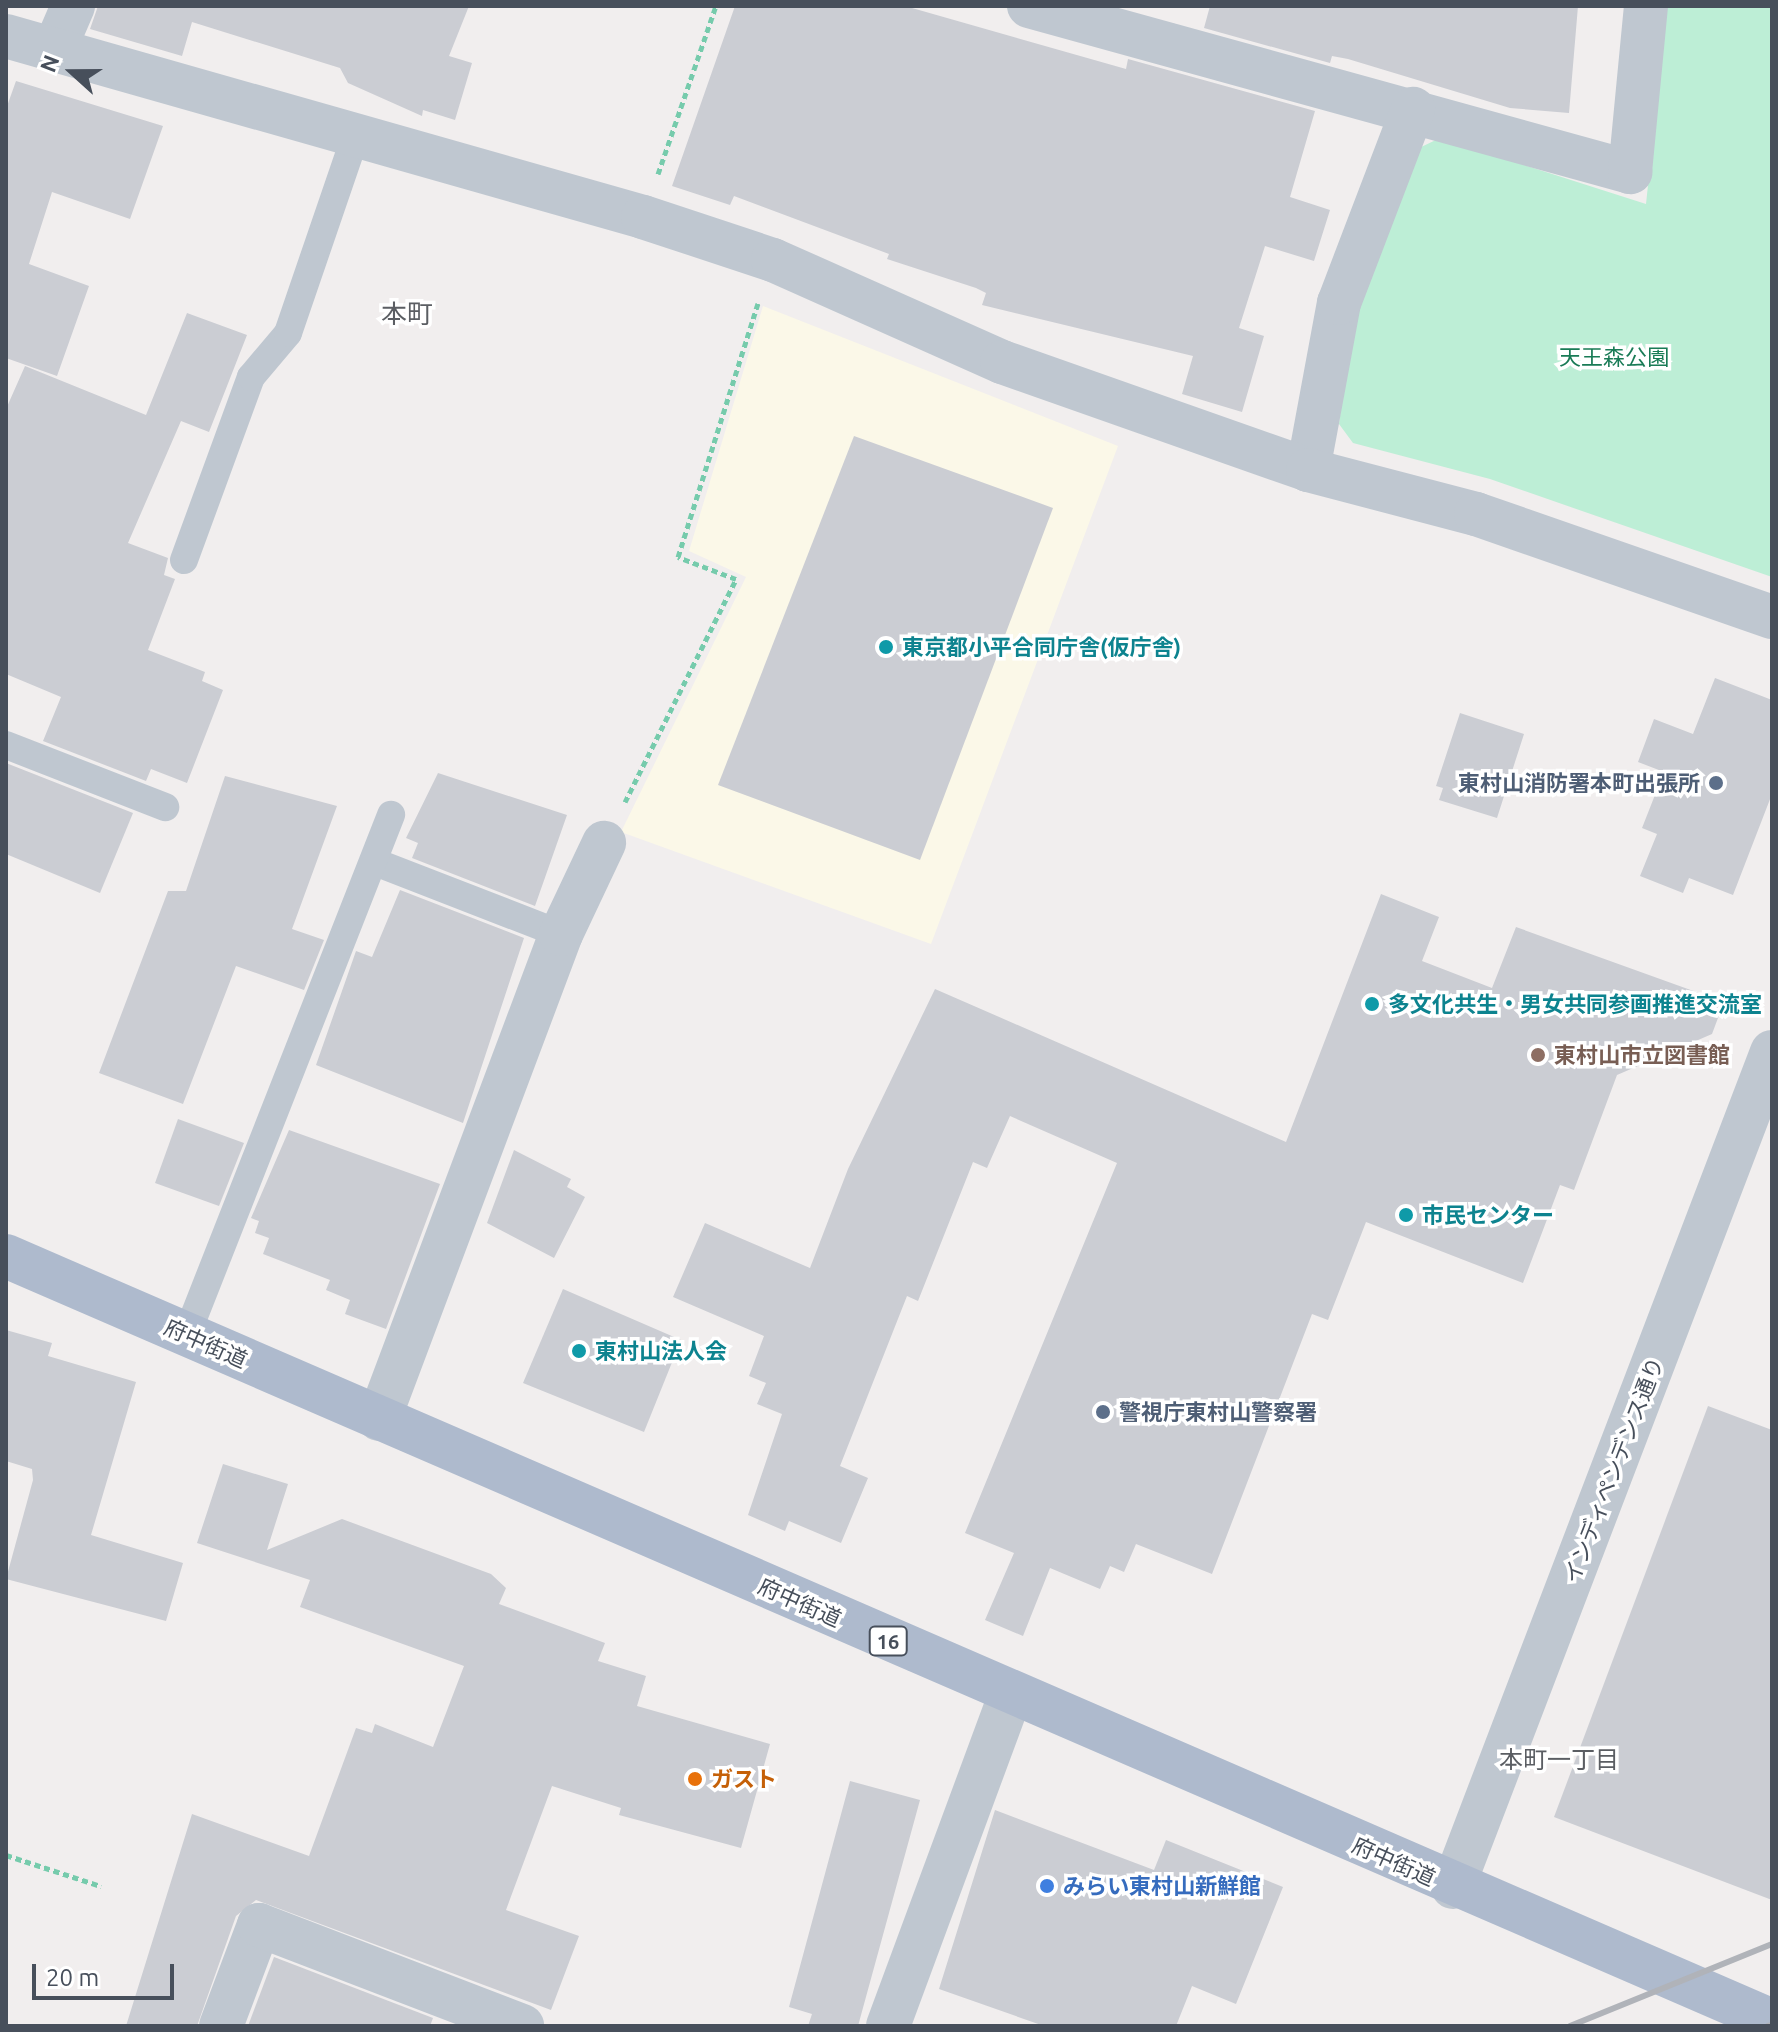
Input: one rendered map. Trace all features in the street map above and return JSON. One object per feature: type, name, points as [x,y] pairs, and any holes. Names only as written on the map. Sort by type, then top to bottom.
[{"type":"main road","name":"府中街道","points":[[6,1256],[1453,1887],[1772,2021]]},
{"type":"street","points":[[55,48],[73,6]]},
{"type":"street","points":[[1029,6],[1413,109],[1630,172],[1646,6]]},
{"type":"street","points":[[6,36],[357,131],[643,217],[773,260],[1002,362],[1308,470],[1476,514],[1772,617]]},
{"type":"street","points":[[1308,470],[1339,303],[1413,109]]},
{"type":"street","points":[[379,1419],[561,934],[604,843]]},
{"type":"street","name":"インディペンデンス通り","points":[[1453,1887],[1772,1052]]},
{"type":"street","points":[[888,2026],[1011,1694]]},
{"type":"street","points":[[221,2026],[259,1925],[454,2014],[522,2026]]},
{"type":"lane","points":[[184,560],[251,377],[288,333],[357,131]]},
{"type":"lane","points":[[6,745],[165,807]]},
{"type":"lane","points":[[187,1334],[391,815]]},
{"type":"lane","points":[[375,862],[561,934]]},
{"type":"path","points":[[643,217],[716,6]]},
{"type":"path","points":[[604,843],[736,579],[678,557],[773,260]]},
{"type":"path","points":[[6,1855],[101,1886]]},
{"type":"shaded area","points":[[763,306],[1118,446],[931,944],[621,832],[746,577],[689,551]]},
{"type":"green space","name":"天王森公園","points":[[1667,6],[1772,6],[1772,577],[1490,479],[1353,443],[1339,424],[1350,334],[1417,149],[1440,138],[1646,204]]},
{"type":"building","points":[[98,6],[469,6],[449,56],[472,63],[455,120],[423,110],[422,116],[348,83],[340,68],[192,22],[182,56],[90,29]]},
{"type":"building","points":[[735,6],[905,6],[1126,69],[1128,59],[1315,111],[1290,197],[1330,210],[1314,261],[1265,246],[1239,328],[1264,336],[1242,412],[1182,394],[1193,356],[982,305],[986,293],[887,259],[889,254],[734,196],[730,205],[672,186]]},
{"type":"building","points":[[1210,6],[1578,6],[1569,113],[1510,108],[1348,59],[1332,56],[1330,63],[1204,28]]},
{"type":"building","points":[[16,81],[163,126],[130,219],[52,192],[29,264],[89,286],[57,376],[6,358],[6,109]]},
{"type":"building","points":[[187,313],[247,335],[209,432],[181,421],[128,543],[168,558],[164,575],[175,579],[148,650],[205,672],[202,681],[223,690],[187,783],[151,769],[146,781],[43,741],[61,697],[6,674],[6,409],[25,366],[146,415]]},
{"type":"building","name":"東京都小平合同庁舎(仮庁舎)","points":[[854,436],[1053,508],[920,860],[718,785]]},
{"type":"building","name":"東村山消防署本町出張所","points":[[1715,678],[1772,700],[1772,794],[1733,895],[1689,878],[1683,893],[1640,876],[1657,834],[1642,828],[1664,772],[1638,762],[1654,719],[1693,734]]},
{"type":"building","points":[[1460,713],[1524,734],[1497,818],[1439,800],[1443,788],[1436,786]]},
{"type":"building","points":[[6,763],[133,813],[100,893],[6,854]]},
{"type":"building","points":[[438,773],[567,815],[535,906],[412,858],[418,843],[406,838]]},
{"type":"building","points":[[225,776],[337,806],[292,929],[324,940],[304,990],[236,966],[183,1104],[99,1073],[168,891],[186,891]]},
{"type":"building","points":[[400,890],[524,938],[463,1123],[316,1065],[356,951],[372,957]]},
{"type":"building","points":[[1381,894],[1439,917],[1422,961],[1492,988],[1516,927],[1724,1002],[1712,1034],[1617,1075],[1574,1190],[1560,1185],[1523,1283],[1366,1222],[1328,1320],[1312,1314],[1212,1574],[1136,1544],[1124,1572],[1110,1566],[1100,1589],[1050,1568],[1023,1636],[985,1620],[1014,1553],[965,1533],[1117,1163],[1010,1116],[987,1168],[973,1162],[918,1301],[907,1296],[840,1466],[868,1478],[841,1543],[789,1521],[785,1531],[748,1515],[782,1414],[757,1404],[766,1383],[749,1376],[764,1336],[673,1297],[705,1223],[810,1268],[848,1169],[935,989],[1286,1142]]},
{"type":"building","points":[[178,1119],[244,1143],[219,1206],[155,1183]]},
{"type":"building","points":[[289,1130],[440,1184],[386,1329],[345,1314],[350,1300],[326,1290],[330,1280],[263,1254],[269,1238],[255,1233],[259,1221],[251,1218]]},
{"type":"building","points":[[514,1150],[571,1179],[567,1187],[585,1197],[554,1258],[487,1223]]},
{"type":"building","name":"東村山法人会","points":[[563,1289],[681,1340],[644,1432],[523,1383]]},
{"type":"building","points":[[6,1330],[52,1343],[48,1356],[136,1382],[91,1535],[183,1563],[166,1621],[6,1579],[33,1480],[32,1469],[6,1461]]},
{"type":"building","points":[[1708,1406],[1772,1430],[1772,1900],[1554,1817]]},
{"type":"building","points":[[223,1464],[288,1484],[267,1550],[342,1519],[491,1574],[506,1588],[499,1604],[605,1643],[598,1661],[646,1676],[637,1706],[770,1744],[741,1848],[619,1815],[621,1808],[552,1786],[506,1910],[579,1936],[551,2010],[256,1900],[236,1916],[197,2026],[126,2026],[192,1814],[309,1856],[356,1728],[372,1733],[375,1724],[433,1747],[464,1666],[300,1607],[310,1580],[197,1543]]},
{"type":"building","points":[[850,1781],[920,1800],[858,2026],[808,2026],[812,2014],[789,2007]]},
{"type":"building","points":[[995,1810],[1154,1870],[1166,1840],[1283,1887],[1236,2004],[1192,1986],[1176,2026],[1044,2026],[939,1989]]},
{"type":"building","points":[[274,1957],[433,2018],[430,2026],[248,2026]]},
{"type":"railway","points":[[1570,2026],[1772,1944]]},
{"type":"railway","points":[[1768,2026],[1772,2025]]},
{"type":"place","name":"東京都小平合同庁舎(仮庁舎)","points":[[886,647]]},
{"type":"place","name":"東村山消防署本町出張所","points":[[1716,783]]},
{"type":"place","name":"多文化共生・男女共同参画推進交流室","points":[[1372,1004]]},
{"type":"place","name":"東村山市立図書館","points":[[1538,1055]]},
{"type":"place","name":"市民センター","points":[[1406,1215]]},
{"type":"place","name":"東村山法人会","points":[[579,1351]]},
{"type":"place","name":"警視庁東村山警察署","points":[[1103,1412]]},
{"type":"place","name":"ガスト","points":[[695,1779]]},
{"type":"place","name":"みらい東村山新鮮館","points":[[1047,1886]]},
{"type":"district","name":"本町","points":[[407,314]]},
{"type":"district","name":"本町一丁目","points":[[1559,1760]]}]
